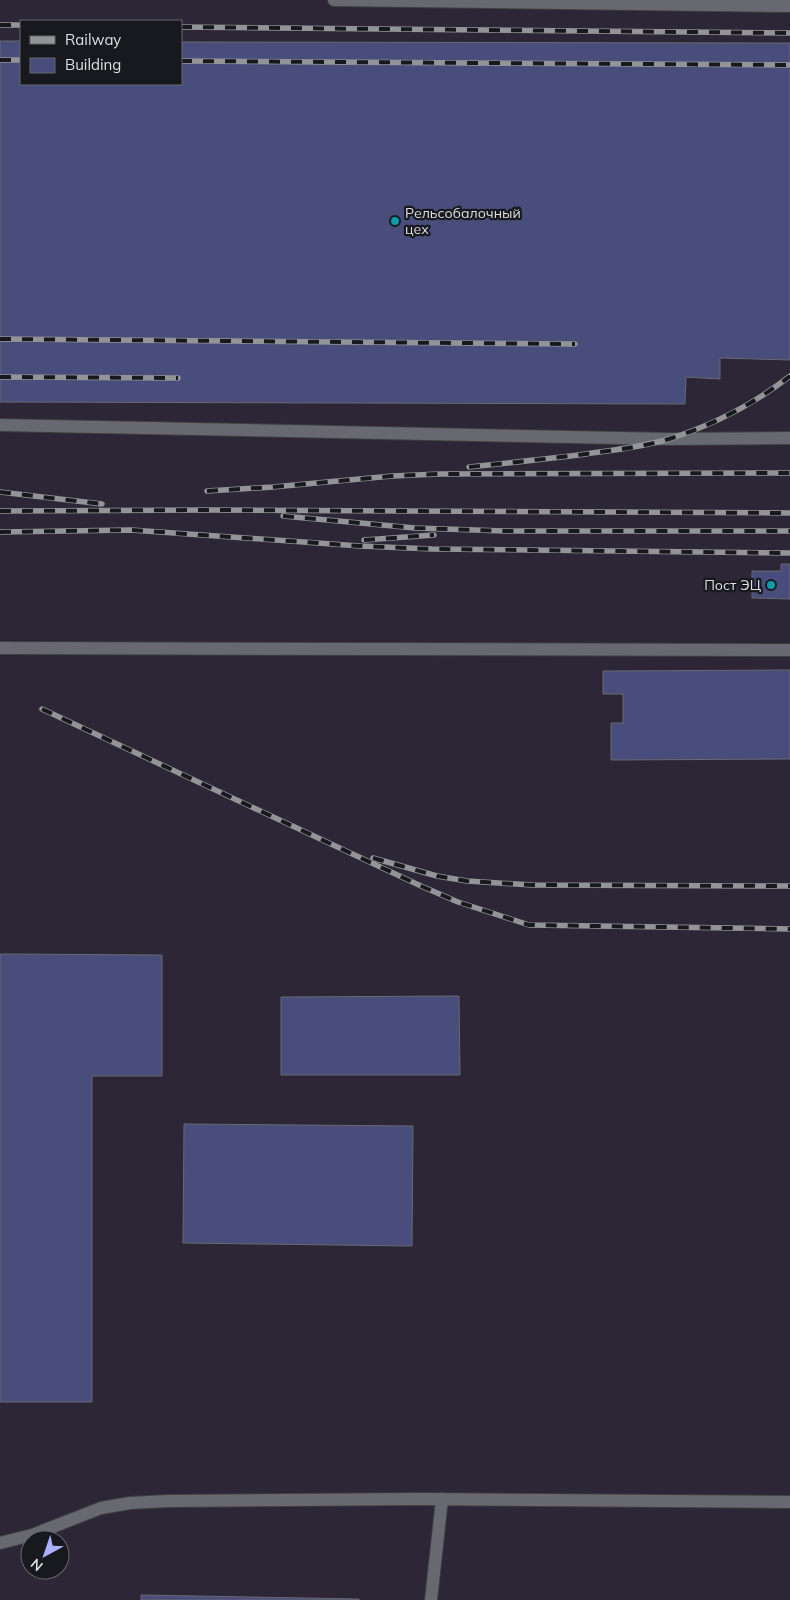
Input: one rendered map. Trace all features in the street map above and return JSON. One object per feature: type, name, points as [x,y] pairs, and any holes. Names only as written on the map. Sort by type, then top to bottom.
[{"type":"lane","points":[[334,0],[790,6]]},
{"type":"lane","points":[[0,425],[669,439],[790,438]]},
{"type":"lane","points":[[0,648],[790,650]]},
{"type":"lane","points":[[0,1543],[32,1535],[100,1508],[130,1503],[168,1501],[442,1499],[790,1502]]},
{"type":"lane","points":[[431,1600],[442,1499]]},
{"type":"shaded area","points":[[0,0],[790,0],[790,1600],[0,1600]]},
{"type":"building","name":"Рельсобалочный цех","points":[[0,41],[20,41],[20,85],[182,85],[182,42],[790,43],[790,360],[720,358],[720,379],[686,377],[685,404],[0,402]]},
{"type":"building","name":"Пост ЭЦ","points":[[781,564],[790,564],[790,599],[752,598],[752,571],[781,571]]},
{"type":"building","points":[[790,670],[790,759],[611,760],[611,723],[623,723],[623,694],[603,694],[603,671]]},
{"type":"building","points":[[0,954],[162,955],[162,1076],[92,1076],[92,1402],[0,1402]]},
{"type":"building","points":[[459,996],[460,1075],[281,1075],[281,997]]},
{"type":"building","points":[[184,1124],[413,1126],[412,1246],[183,1243]]},
{"type":"building","points":[[141,1595],[359,1599],[359,1600],[141,1600]]},
{"type":"railway","points":[[0,25],[20,25]]},
{"type":"railway","points":[[182,27],[790,33]]},
{"type":"railway","points":[[0,60],[20,60]]},
{"type":"railway","points":[[182,61],[790,65]]},
{"type":"railway","points":[[0,339],[575,344]]},
{"type":"railway","points":[[469,467],[557,458],[659,442],[701,427],[732,413],[762,396],[790,376]]},
{"type":"railway","points":[[0,377],[178,378]]},
{"type":"railway","points":[[207,491],[440,474],[790,473]]},
{"type":"railway","points":[[0,492],[102,504]]},
{"type":"railway","points":[[0,511],[211,510],[790,513]]},
{"type":"railway","points":[[283,516],[415,528],[504,531],[790,531]]},
{"type":"railway","points":[[0,532],[131,530],[360,546],[432,549],[790,553]]},
{"type":"railway","points":[[364,540],[434,535]]},
{"type":"railway","points":[[42,709],[421,886],[458,902],[529,925],[790,929]]},
{"type":"railway","points":[[373,858],[437,876],[467,881],[532,885],[790,886]]},
{"type":"place","name":"Рельсобалочный цех","points":[[395,221]]},
{"type":"place","name":"Пост ЭЦ","points":[[771,585]]}]
